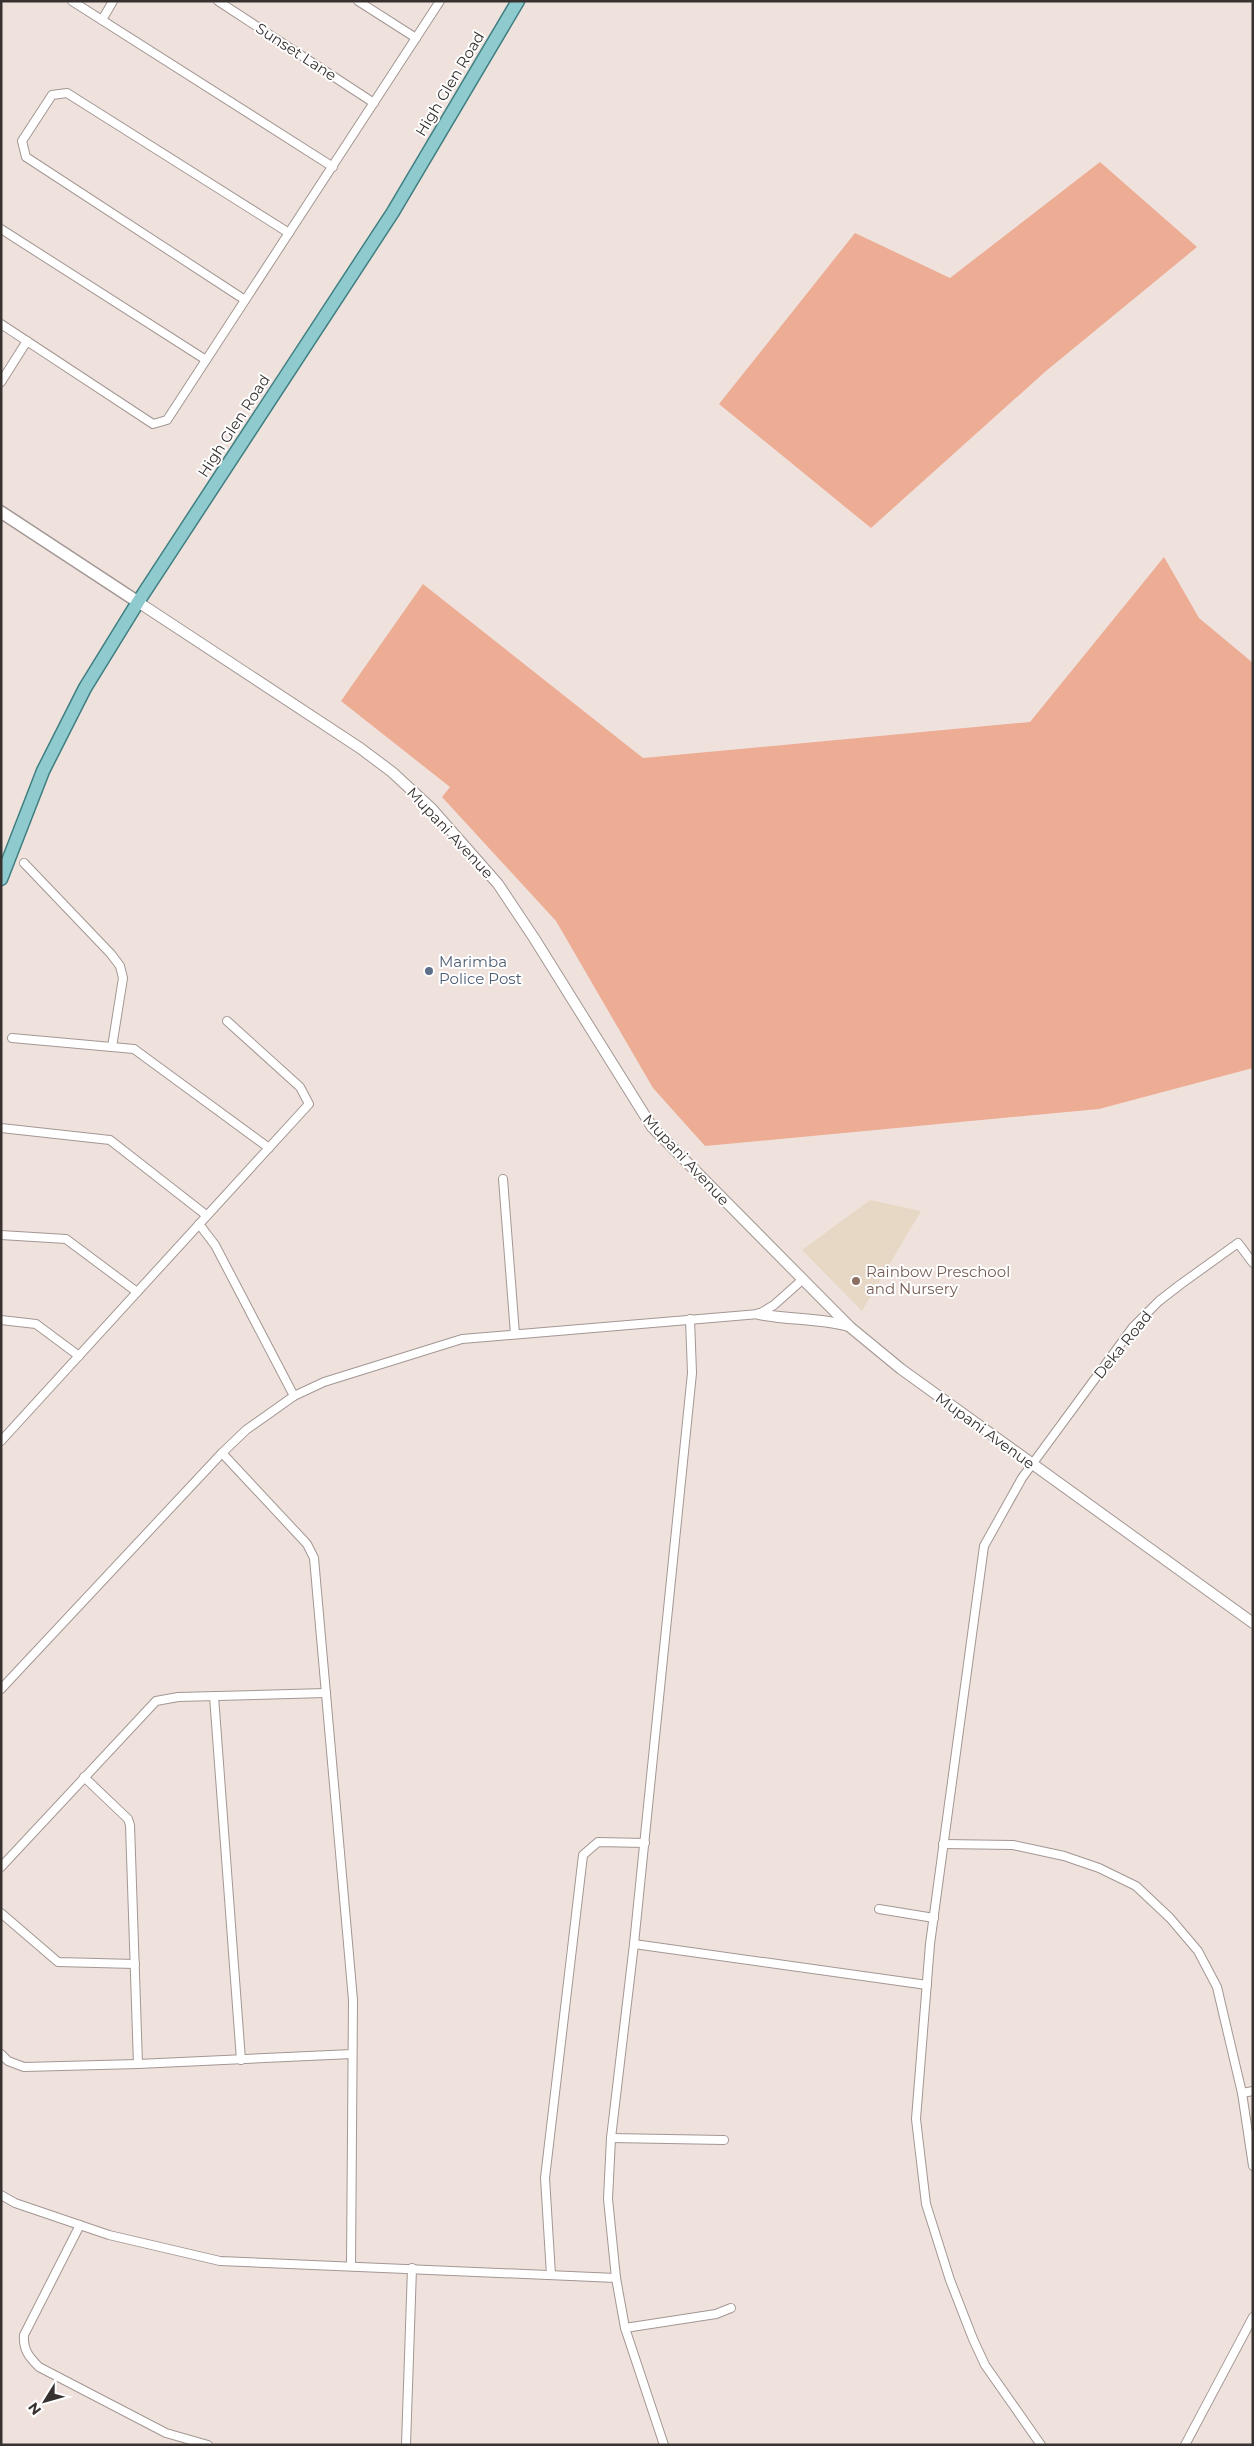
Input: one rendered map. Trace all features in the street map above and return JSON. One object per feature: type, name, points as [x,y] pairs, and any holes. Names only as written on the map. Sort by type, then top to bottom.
[{"type":"main road","name":"High Glen Road","points":[[1,879],[43,771],[62,731],[86,688],[138,602],[393,212],[518,1]]},
{"type":"main road","points":[[1,512],[138,602]]},
{"type":"street","points":[[72,1],[332,166]]},
{"type":"street","points":[[102,20],[113,1]]},
{"type":"street","name":"Sunset Lane","points":[[218,1],[374,103]]},
{"type":"street","points":[[358,1],[416,38]]},
{"type":"street","points":[[1,324],[152,424],[167,420],[440,1]]},
{"type":"street","points":[[245,300],[26,157],[22,141],[52,95],[68,93],[289,233]]},
{"type":"street","points":[[1,229],[206,360]]},
{"type":"street","points":[[1,382],[27,341]]},
{"type":"street","name":"Mupani Avenue","points":[[138,602],[360,748],[392,772],[432,809],[498,884],[534,938],[652,1127],[850,1327],[901,1369],[1253,1623]]},
{"type":"street","points":[[24,864],[111,954],[120,966],[123,978],[112,1047]]},
{"type":"street","points":[[2,1440],[309,1104],[306,1096],[227,1021]]},
{"type":"street","points":[[12,1038],[134,1049],[269,1148]]},
{"type":"street","points":[[1,1128],[110,1140],[206,1216]]},
{"type":"street","points":[[503,1179],[516,1334]]},
{"type":"street","points":[[199,1224],[215,1245],[294,1396]]},
{"type":"street","points":[[1,1234],[66,1239],[137,1292]]},
{"type":"street","name":"Deka Road","points":[[1033,1465],[1133,1327],[1159,1301],[1238,1244],[1253,1263]]},
{"type":"street","points":[[758,1314],[774,1305],[802,1280]]},
{"type":"street","points":[[1,1689],[222,1453],[246,1430],[294,1396],[324,1382],[462,1339],[758,1314],[782,1318],[826,1320],[850,1327]]},
{"type":"street","points":[[664,2445],[626,2328],[616,2278],[608,2199],[611,2138],[645,1843],[692,1373],[690,1319]]},
{"type":"street","points":[[1,1320],[36,1324],[79,1356]]},
{"type":"street","points":[[222,1453],[311,1550],[314,1558],[353,2000],[351,2265]]},
{"type":"street","points":[[1033,1465],[989,1533],[984,1546],[934,1918],[916,2119],[926,2204],[950,2280],[973,2339],[994,2380],[1041,2445]]},
{"type":"street","points":[[1,1867],[156,1701],[178,1696],[326,1693]]},
{"type":"street","points":[[214,1696],[241,2060]]},
{"type":"street","points":[[84,1777],[128,1819],[130,1825],[138,2064]]},
{"type":"street","points":[[551,2275],[544,2178],[583,1855],[598,1842],[645,1843]]},
{"type":"street","points":[[943,1844],[1012,1846],[1064,1856],[1099,1868],[1136,1886],[1170,1918],[1198,1951],[1217,1987],[1242,2093],[1253,2166]]},
{"type":"street","points":[[879,1909],[934,1918]]},
{"type":"street","points":[[1,1913],[58,1962],[135,1964]]},
{"type":"street","points":[[634,1944],[927,1985]]},
{"type":"street","points":[[1,2054],[8,2061],[24,2067],[241,2060],[352,2054]]},
{"type":"street","points":[[1242,2093],[1253,2091]]},
{"type":"street","points":[[611,2138],[724,2140]]},
{"type":"street","points":[[1,2195],[14,2203],[109,2235],[220,2261],[351,2265],[616,2278]]},
{"type":"street","points":[[80,2225],[24,2335],[23,2346],[27,2354],[39,2367],[166,2433],[208,2445]]},
{"type":"street","points":[[406,2445],[412,2268]]},
{"type":"street","points":[[626,2328],[716,2314],[731,2308]]},
{"type":"street","points":[[1185,2445],[1252,2320]]},
{"type":"shaded area","points":[[1100,162],[1197,247],[1046,371],[871,528],[719,404],[855,233],[950,278]]},
{"type":"shaded area","points":[[1164,557],[1199,618],[1253,663],[1253,1068],[1099,1109],[705,1146],[653,1088],[556,921],[442,797],[450,787],[341,701],[423,584],[643,758],[1030,722]]},
{"type":"shaded area","name":"Rainbow Preschool and Nursery","points":[[870,1200],[921,1211],[862,1311],[802,1250]]},
{"type":"place","name":"Marimba Police Post","points":[[429,971]]},
{"type":"place","name":"Rainbow Preschool and Nursery","points":[[856,1281]]}]
